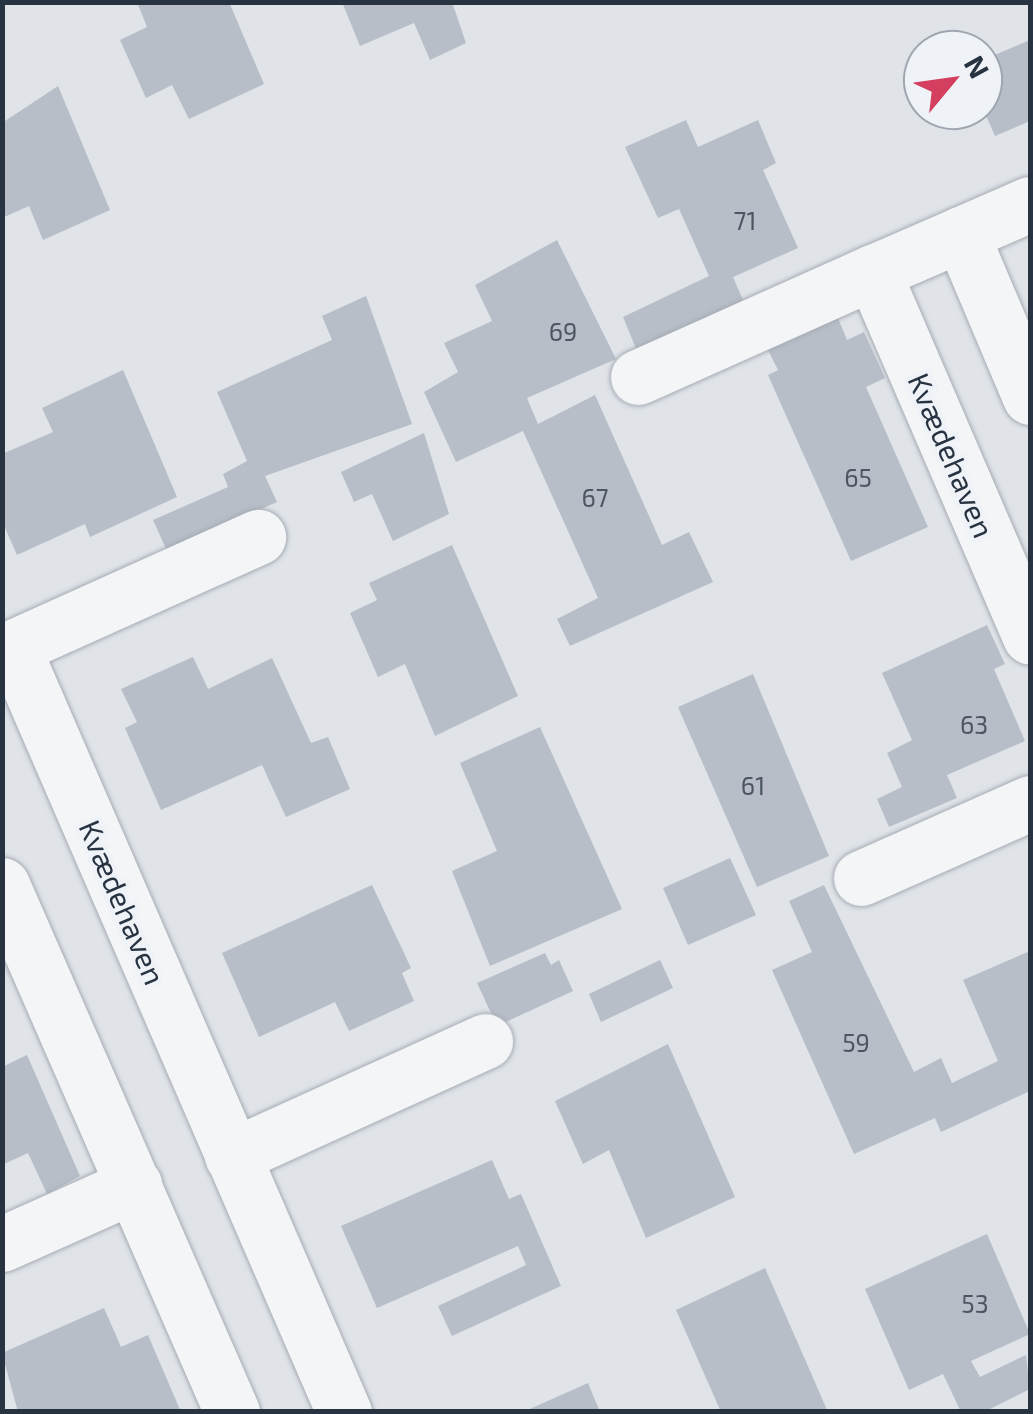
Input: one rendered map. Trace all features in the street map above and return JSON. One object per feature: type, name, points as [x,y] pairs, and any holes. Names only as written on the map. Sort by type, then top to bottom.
[{"type":"street","points":[[638,377],[1030,204]]},
{"type":"street","points":[[961,234],[1030,397]]},
{"type":"street","name":"Kvædehaven","points":[[873,272],[1030,638]]},
{"type":"street","name":"Kvædehaven","points":[[258,536],[8,650],[344,1412]]},
{"type":"street","points":[[861,878],[1030,802]]},
{"type":"street","points":[[2,886],[232,1412]]},
{"type":"street","points":[[232,1156],[484,1041]]},
{"type":"street","points":[[2,1244],[134,1185]]},
{"type":"building","points":[[137,2],[229,2],[264,84],[189,119],[172,85],[146,98],[120,40],[147,27]]},
{"type":"building","points":[[342,2],[452,2],[466,43],[430,60],[414,23],[360,46]]},
{"type":"building","points":[[1030,40],[1030,121],[995,136],[992,130],[1003,130],[1003,51]]},
{"type":"building","points":[[58,86],[110,210],[43,240],[29,206],[2,218],[2,123]]},
{"type":"building","points":[[686,120],[698,147],[758,120],[776,163],[763,170],[798,248],[733,277],[743,300],[637,351],[623,317],[709,276],[679,209],[658,218],[625,147]]},
{"type":"building","points":[[557,240],[616,359],[527,398],[538,424],[595,395],[662,545],[689,532],[713,582],[570,646],[557,619],[598,598],[523,431],[456,462],[424,392],[458,372],[444,343],[492,321],[475,285]]},
{"type":"building","points":[[366,296],[412,424],[265,476],[277,502],[167,551],[153,520],[228,487],[223,474],[247,461],[217,392],[332,340],[322,316]]},
{"type":"building","points":[[838,318],[847,340],[864,332],[885,378],[866,387],[928,527],[851,561],[768,375],[778,370],[768,350]]},
{"type":"building","points":[[123,370],[177,497],[90,537],[85,524],[17,555],[2,521],[2,454],[53,432],[42,408]]},
{"type":"building","points":[[424,433],[449,514],[393,541],[372,494],[354,502],[341,472]]},
{"type":"building","points":[[452,545],[518,696],[435,736],[405,664],[378,677],[350,613],[377,600],[369,583]]},
{"type":"building","points":[[987,625],[1005,664],[994,669],[1025,741],[947,775],[957,798],[889,827],[877,799],[902,787],[887,753],[912,740],[882,673]]},
{"type":"building","points":[[193,657],[208,689],[272,658],[311,743],[328,737],[350,789],[286,817],[262,765],[161,810],[125,728],[137,722],[121,689]]},
{"type":"building","points":[[753,674],[829,856],[757,887],[678,707]]},
{"type":"building","points":[[540,727],[622,909],[490,966],[452,871],[497,851],[460,763]]},
{"type":"building","points":[[730,858],[756,915],[688,945],[663,888]]},
{"type":"building","points":[[372,885],[411,968],[402,973],[414,1001],[349,1031],[335,1002],[259,1037],[222,953]]},
{"type":"building","points":[[824,885],[914,1072],[941,1058],[952,1083],[998,1061],[963,980],[1030,951],[1030,1091],[941,1132],[935,1118],[854,1154],[772,970],[812,952],[789,901]]},
{"type":"building","points":[[545,953],[551,965],[559,960],[573,991],[497,1026],[477,983]]},
{"type":"building","points":[[660,960],[673,988],[601,1022],[589,994]]},
{"type":"building","points":[[668,1044],[735,1197],[646,1238],[609,1150],[583,1164],[555,1101]]},
{"type":"building","points":[[27,1055],[80,1176],[47,1194],[28,1153],[2,1165],[2,1067]]},
{"type":"building","points":[[492,1160],[509,1199],[521,1194],[561,1286],[452,1336],[438,1306],[526,1265],[518,1246],[377,1308],[341,1226]]},
{"type":"building","points":[[987,1234],[1030,1334],[971,1361],[980,1377],[1026,1355],[1030,1389],[984,1412],[961,1412],[943,1374],[909,1390],[865,1289]]},
{"type":"building","points":[[765,1268],[828,1412],[721,1412],[676,1310]]},
{"type":"building","points":[[104,1308],[121,1347],[148,1335],[181,1412],[18,1412],[2,1353]]},
{"type":"building","points":[[588,1383],[600,1412],[523,1412]]}]
